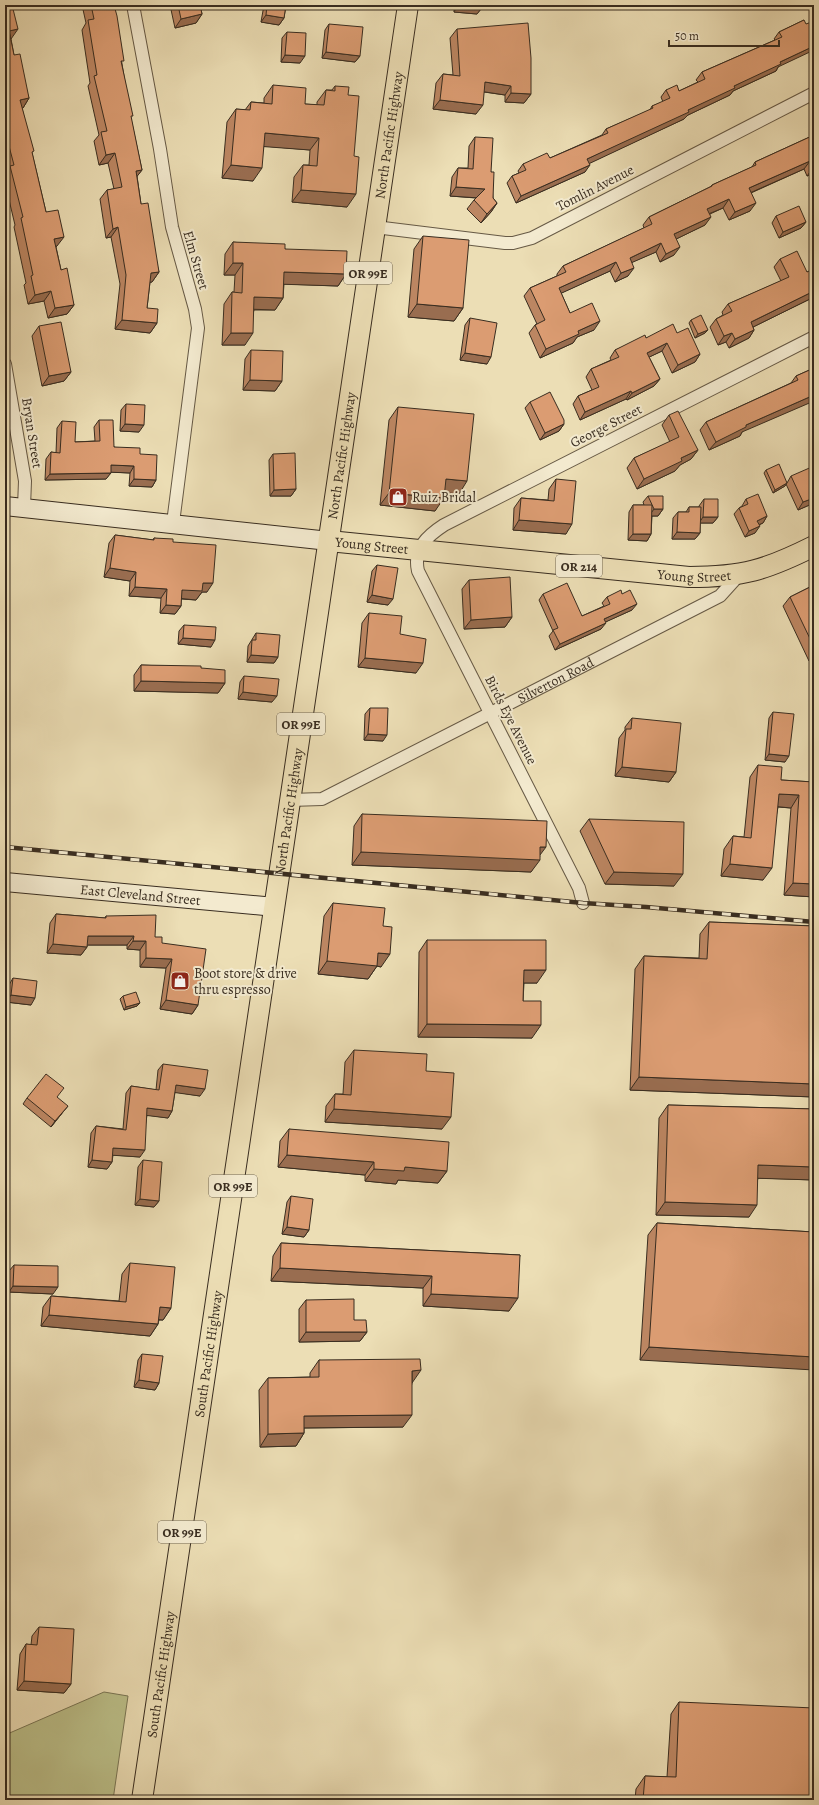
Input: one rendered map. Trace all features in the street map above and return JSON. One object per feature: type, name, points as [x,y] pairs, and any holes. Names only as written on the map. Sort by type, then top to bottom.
[{"type":"main road","name":"North Pacific Highway","points":[[275,907],[408,5]]},
{"type":"main road","name":"Young Street","points":[[5,506],[670,576],[707,577],[739,575]]},
{"type":"main road","name":"OR 214","points":[[739,575],[772,566],[814,546]]},
{"type":"main road","name":"East Cleveland Street","points":[[5,882],[275,907]]},
{"type":"main road","name":"South Pacific Highway","points":[[142,1800],[275,907]]},
{"type":"street","name":"Elm Street","points":[[133,5],[160,148],[162,173],[172,227],[195,309],[198,328],[173,523]]},
{"type":"street","name":"Tomlin Avenue","points":[[375,227],[505,243],[532,238],[814,93]]},
{"type":"street","name":"George Street","points":[[419,550],[427,536],[444,525],[814,337]]},
{"type":"street","name":"Bryan Street","points":[[5,364],[25,481],[24,507]]},
{"type":"street","name":"Birds Eye Avenue","points":[[419,550],[416,561],[418,571],[579,888],[583,903]]},
{"type":"street","name":"Silverton Road","points":[[290,800],[322,799],[720,596],[739,575]]},
{"type":"green space","points":[[104,1692],[128,1696],[113,1800],[5,1800],[5,1735]]},
{"type":"building","points":[[5,5],[12,5],[18,29],[9,31],[14,55],[20,54],[29,98],[20,100],[34,151],[32,152],[46,212],[58,210],[64,237],[54,239],[61,270],[67,268],[74,305],[55,308],[51,291],[35,295],[31,276],[33,275],[21,218],[23,217],[10,166],[14,165],[5,131]]},
{"type":"building","points":[[91,5],[114,5],[117,16],[124,61],[121,61],[133,116],[131,116],[142,170],[136,171],[141,204],[148,203],[159,272],[151,273],[147,308],[158,309],[157,323],[122,320],[126,275],[118,227],[113,229],[107,190],[122,187],[115,153],[106,155],[101,132],[107,131],[94,76],[97,75],[88,20],[94,19]]},
{"type":"building","points":[[178,5],[200,5],[202,14],[181,19]]},
{"type":"building","points":[[267,5],[286,5],[284,18],[266,15]]},
{"type":"building","points":[[804,20],[806,24],[814,21],[814,46],[780,62],[781,64],[734,86],[735,88],[688,110],[689,112],[587,159],[590,165],[521,196],[512,176],[526,170],[523,164],[547,153],[550,158],[608,133],[606,129],[653,108],[652,106],[670,98],[666,90],[677,85],[679,91],[705,79],[702,72],[782,37],[779,32]]},
{"type":"building","points":[[528,23],[531,58],[531,94],[511,93],[511,86],[485,82],[483,105],[440,100],[443,74],[460,76],[457,29]]},
{"type":"building","points":[[329,24],[363,27],[360,56],[326,52]]},
{"type":"building","points":[[287,32],[306,33],[305,56],[285,55]]},
{"type":"building","points":[[273,85],[306,88],[305,104],[324,105],[326,90],[335,91],[335,86],[349,87],[348,95],[359,96],[354,156],[359,157],[356,194],[301,190],[303,165],[317,166],[319,138],[265,133],[262,168],[231,165],[236,109],[250,110],[251,102],[272,104]]},
{"type":"building","points":[[814,135],[814,167],[813,168],[810,161],[749,188],[756,203],[735,212],[729,199],[707,209],[711,217],[674,234],[680,247],[666,254],[661,243],[630,258],[634,268],[621,273],[616,262],[559,288],[570,313],[592,303],[600,321],[578,331],[579,334],[546,349],[535,325],[545,320],[530,288],[566,272],[563,266],[652,224],[649,217],[712,185],[756,165],[755,162]]},
{"type":"building","points":[[475,137],[493,138],[491,172],[494,172],[493,198],[497,203],[487,214],[474,200],[485,189],[456,187],[458,168],[473,169]]},
{"type":"building","points":[[799,206],[806,222],[783,232],[776,216]]},
{"type":"building","points":[[423,236],[469,240],[463,308],[417,304]]},
{"type":"building","points":[[233,242],[285,244],[285,249],[347,251],[346,274],[284,272],[283,298],[254,297],[253,333],[231,333],[232,292],[242,293],[243,263],[233,263]]},
{"type":"building","points":[[797,251],[807,272],[814,269],[814,291],[751,322],[754,330],[735,339],[732,333],[724,336],[716,319],[732,311],[728,304],[789,277],[780,259]]},
{"type":"building","points":[[701,315],[708,330],[698,334],[691,320]]},
{"type":"building","points":[[470,318],[497,323],[491,357],[465,353]]},
{"type":"building","points":[[61,322],[71,372],[49,376],[39,326]]},
{"type":"building","points":[[673,324],[677,333],[688,328],[700,354],[678,365],[667,343],[647,353],[660,379],[632,393],[631,391],[585,412],[578,396],[599,387],[591,369],[619,357],[615,350],[645,335],[646,338]]},
{"type":"building","points":[[251,350],[283,351],[282,381],[250,380]]},
{"type":"building","points":[[814,368],[814,395],[746,425],[746,427],[716,442],[706,422],[798,380],[796,376]]},
{"type":"building","points":[[550,392],[564,420],[564,424],[545,433],[530,402]]},
{"type":"building","points":[[126,404],[145,405],[144,425],[125,424]]},
{"type":"building","points":[[398,407],[474,414],[467,481],[446,479],[444,498],[389,493]]},
{"type":"building","points":[[678,411],[698,450],[681,458],[682,461],[644,479],[634,458],[679,437],[669,415]]},
{"type":"building","points":[[99,420],[113,420],[114,447],[140,448],[140,454],[157,455],[156,480],[134,479],[134,466],[111,465],[111,473],[50,474],[51,452],[60,453],[62,421],[76,422],[75,442],[100,441]]},
{"type":"building","points":[[295,453],[296,489],[274,490],[273,454]]},
{"type":"building","points":[[779,464],[787,483],[775,490],[766,470]]},
{"type":"building","points":[[814,466],[814,498],[803,502],[791,476]]},
{"type":"building","points":[[556,479],[576,481],[572,524],[519,520],[521,498],[554,501]]},
{"type":"building","points":[[758,494],[767,516],[757,521],[760,526],[749,531],[739,508],[748,504],[746,499]]},
{"type":"building","points":[[648,496],[663,496],[663,509],[654,509]]},
{"type":"building","points":[[704,499],[718,499],[718,517],[703,517]]},
{"type":"building","points":[[633,505],[652,505],[651,534],[633,534]]},
{"type":"building","points":[[689,507],[701,507],[700,533],[677,532],[678,512],[689,512]]},
{"type":"building","points":[[115,535],[154,540],[154,538],[173,539],[173,542],[216,545],[213,583],[203,583],[202,591],[182,590],[181,606],[166,605],[167,589],[135,587],[136,572],[110,568]]},
{"type":"building","points":[[377,565],[398,568],[393,599],[372,595]]},
{"type":"building","points":[[510,577],[512,617],[471,620],[469,580]]},
{"type":"building","points":[[567,583],[582,616],[610,604],[607,597],[621,590],[622,594],[630,590],[637,604],[604,619],[606,623],[560,644],[553,630],[558,628],[543,594]]},
{"type":"building","points":[[814,585],[814,647],[790,597]]},
{"type":"building","points":[[369,613],[402,616],[400,634],[426,639],[423,663],[365,658]]},
{"type":"building","points":[[184,625],[216,627],[215,640],[183,638]]},
{"type":"building","points":[[256,633],[280,635],[278,657],[251,655],[252,640],[256,640]]},
{"type":"building","points":[[141,665],[201,666],[201,668],[225,670],[225,683],[141,681]]},
{"type":"building","points":[[244,676],[279,679],[277,696],[243,692]]},
{"type":"building","points":[[370,708],[388,708],[387,735],[368,734]]},
{"type":"building","points":[[773,712],[794,714],[789,756],[769,754]]},
{"type":"building","points":[[632,718],[681,723],[676,772],[622,767],[626,729],[631,729]]},
{"type":"building","points":[[758,765],[782,767],[781,780],[814,782],[814,884],[793,883],[799,795],[779,794],[772,868],[730,864],[733,836],[751,838]]},
{"type":"building","points":[[362,814],[547,821],[546,847],[540,847],[540,860],[361,852]]},
{"type":"building","points":[[589,819],[684,822],[683,874],[614,872]]},
{"type":"building","points":[[333,903],[385,908],[383,926],[392,927],[390,954],[378,953],[377,966],[327,961]]},
{"type":"building","points":[[9,911],[9,953],[5,953],[5,912]]},
{"type":"building","points":[[56,914],[106,918],[106,916],[156,915],[155,937],[162,937],[162,943],[206,949],[198,1005],[166,1000],[172,959],[146,958],[146,941],[133,941],[134,936],[88,936],[87,947],[53,944]]},
{"type":"building","points":[[709,922],[814,926],[814,1084],[639,1077],[644,956],[707,959]]},
{"type":"building","points":[[427,940],[546,940],[546,970],[524,970],[523,1001],[541,1001],[541,1025],[427,1024]]},
{"type":"building","points":[[13,978],[37,981],[35,998],[11,995]]},
{"type":"building","points":[[136,992],[140,1003],[126,1007],[123,996]]},
{"type":"building","points":[[354,1050],[427,1054],[426,1071],[454,1073],[451,1117],[334,1109],[335,1094],[351,1095]]},
{"type":"building","points":[[163,1064],[208,1070],[205,1089],[176,1085],[172,1111],[147,1108],[145,1150],[113,1148],[112,1162],[92,1160],[96,1126],[126,1130],[131,1086],[159,1090]]},
{"type":"building","points":[[46,1074],[64,1088],[57,1097],[68,1106],[55,1121],[27,1098]]},
{"type":"building","points":[[668,1105],[814,1109],[814,1167],[758,1165],[757,1205],[665,1202]]},
{"type":"building","points":[[289,1129],[449,1142],[447,1171],[405,1167],[404,1171],[374,1169],[374,1162],[287,1155]]},
{"type":"building","points":[[143,1160],[162,1162],[159,1201],[140,1199]]},
{"type":"building","points":[[291,1196],[313,1199],[309,1230],[287,1227]]},
{"type":"building","points":[[657,1223],[814,1232],[814,1357],[649,1347]]},
{"type":"building","points":[[281,1243],[520,1255],[518,1298],[431,1294],[432,1276],[280,1268]]},
{"type":"building","points":[[130,1263],[175,1267],[171,1308],[160,1307],[158,1324],[49,1315],[51,1296],[126,1302]]},
{"type":"building","points":[[14,1265],[58,1266],[58,1287],[13,1286]]},
{"type":"building","points":[[354,1299],[354,1320],[366,1320],[367,1332],[306,1332],[306,1300]]},
{"type":"building","points":[[142,1354],[163,1356],[159,1383],[139,1380]]},
{"type":"building","points":[[420,1359],[421,1370],[412,1371],[412,1415],[304,1416],[304,1433],[268,1434],[268,1378],[319,1377],[319,1360]]},
{"type":"building","points":[[39,1627],[74,1629],[71,1684],[24,1681],[26,1644],[37,1645]]},
{"type":"building","points":[[679,1702],[814,1708],[814,1800],[643,1800],[645,1776],[676,1777]]},
{"type":"railway","points":[[5,847],[583,903],[814,922]]},
{"type":"place","name":"Ruiz Bridal","points":[[398,497]]},
{"type":"place","name":"Boot store & drive thru espresso","points":[[180,981]]}]
